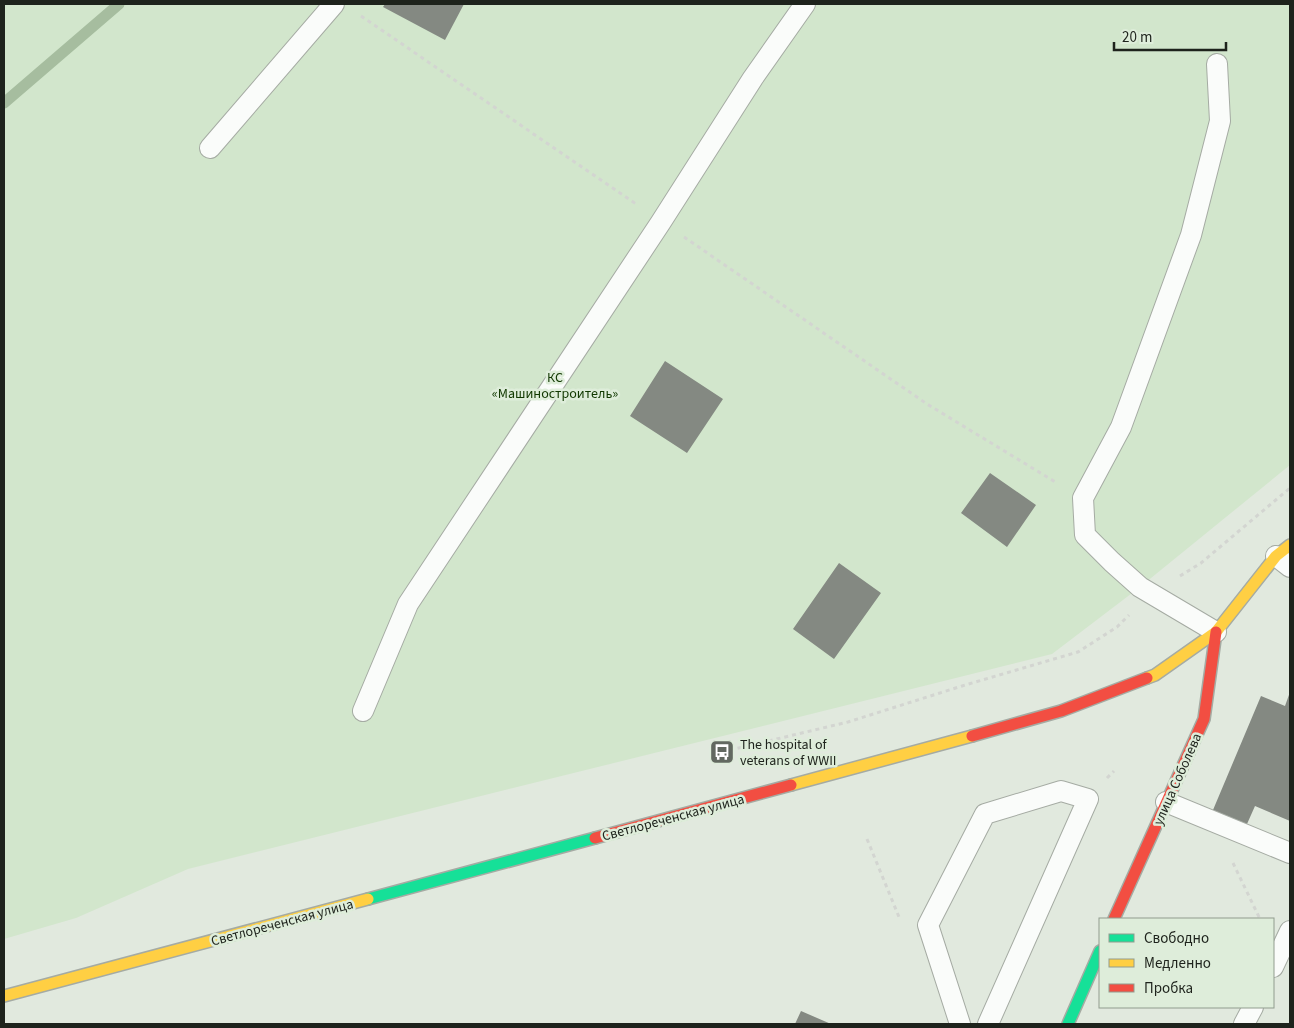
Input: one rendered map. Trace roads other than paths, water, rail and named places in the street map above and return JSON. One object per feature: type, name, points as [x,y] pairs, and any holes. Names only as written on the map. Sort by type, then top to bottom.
[{"type":"main road","name":"Светлореченская улица","points":[[4,996],[717,805],[1062,710],[1155,675],[1216,632],[1286,556]]},
{"type":"main road","name":"улица Соболева","points":[[1114,918],[1204,719],[1216,632]]},
{"type":"main road","points":[[1068,1024],[1099,953]]},
{"type":"lane","points":[[210,148],[334,4]]},
{"type":"lane","points":[[363,711],[408,604],[662,222],[753,78],[805,4]]},
{"type":"lane","points":[[1216,632],[1140,587],[1112,562],[1086,535],[1084,498],[1121,427],[1191,236],[1220,121],[1217,64]]},
{"type":"lane","points":[[960,1024],[928,925],[985,814],[1061,791],[1088,799],[988,1024]]},
{"type":"lane","points":[[1166,802],[1290,854]]},
{"type":"lane","points":[[1274,965],[1290,934]]},
{"type":"lane","points":[[1244,1024],[1252,1008]]},
{"type":"waterway","points":[[4,103],[119,4]]},
{"type":"place","name":"The hospital of veterans of WWII","points":[[722,752]]},
{"type":"park label","name":"КС «Машиностроитель»","points":[[555,386]]}]
